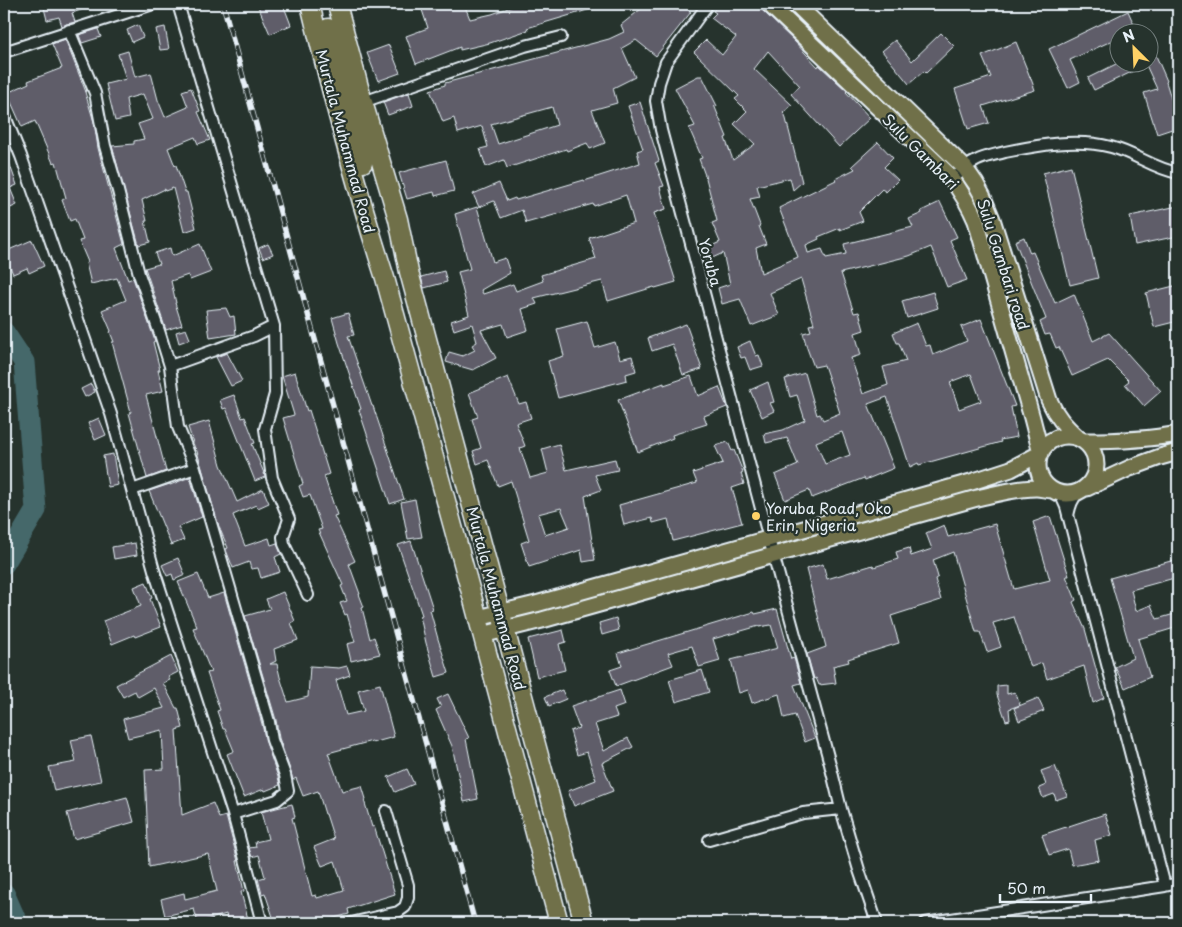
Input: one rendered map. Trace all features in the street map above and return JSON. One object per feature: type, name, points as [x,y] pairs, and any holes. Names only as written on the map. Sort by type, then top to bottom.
[{"type":"highway","name":"Murtala Muhammad Road","points":[[310,4],[332,93],[370,232],[385,278],[559,923]]},
{"type":"highway","name":"Murtala Muhammad Road","points":[[322,4],[366,158],[388,227],[396,248],[409,272]]},
{"type":"highway","name":"Murtala Muhammad Road","points":[[330,4],[366,158],[384,252],[385,278]]},
{"type":"highway","name":"Murtala Muhammad Road","points":[[337,4],[363,102],[398,219],[409,272],[584,923]]},
{"type":"main road","name":"Sulu Gambari","points":[[769,4],[959,188],[976,221],[1041,453]]},
{"type":"main road","name":"Sulu Gambari road","points":[[796,4],[965,168],[980,190],[992,219],[1049,400],[1063,424],[1080,439]]},
{"type":"main road","points":[[1055,492],[1046,486],[1039,474],[1038,467],[1044,447],[1056,439],[1063,436],[1080,439],[1130,440],[1178,434]]},
{"type":"main road","points":[[1080,439],[1093,450],[1097,464],[1094,478],[1082,490]]},
{"type":"main road","points":[[480,626],[503,621],[551,617],[998,493],[1036,488],[1072,494],[1130,468],[1178,452]]},
{"type":"main road","points":[[503,621],[536,604],[992,476],[1011,469],[1041,453]]},
{"type":"street","points":[[4,52],[153,4]]},
{"type":"street","points":[[178,4],[274,326],[275,394],[265,429],[272,478],[289,519],[283,537],[284,544],[308,595]]},
{"type":"street","name":"Yoruba","points":[[708,4],[666,62],[659,83],[656,101],[661,130],[841,809],[877,923]]},
{"type":"street","points":[[69,30],[95,93],[105,146],[139,274],[170,366],[178,427],[195,468],[269,722],[272,740],[285,775],[288,792],[277,800],[233,814]]},
{"type":"street","points":[[363,102],[525,46],[561,37]]},
{"type":"street","points":[[4,114],[21,156],[111,414],[154,570],[233,814],[262,923]]},
{"type":"street","points":[[952,180],[975,161],[987,156],[1049,144],[1093,144],[1112,147],[1170,172],[1178,173]]},
{"type":"street","points":[[170,366],[254,336],[274,326]]},
{"type":"street","points":[[132,490],[195,468]]},
{"type":"street","points":[[1068,517],[1070,505],[1074,497],[1082,490]]},
{"type":"street","points":[[1055,492],[1062,498],[1068,517],[1165,886]]},
{"type":"street","points":[[709,840],[803,813],[841,809]]},
{"type":"street","points":[[351,923],[398,912],[405,907],[408,898],[408,885],[386,811]]},
{"type":"street","points":[[925,923],[1178,883]]},
{"type":"building","points":[[43,4],[96,5],[72,13],[75,22],[62,26],[59,17],[47,20]]},
{"type":"building","points":[[257,4],[283,4],[291,25],[270,34]]},
{"type":"building","points":[[420,4],[464,4],[470,19],[492,14],[519,4],[520,7],[532,4],[601,4],[601,6],[527,28],[528,30],[490,43],[460,50],[460,47],[416,64],[406,36],[428,28]]},
{"type":"building","points":[[647,4],[692,4],[687,9],[691,12],[656,56],[636,40],[622,48],[635,77],[613,88],[617,103],[592,110],[605,143],[590,149],[587,143],[567,151],[566,149],[507,168],[504,160],[486,167],[480,149],[488,147],[482,126],[458,133],[454,118],[443,122],[430,90],[445,85],[445,83],[609,39],[624,32],[621,25]],"holes":[[[552,107],[557,125],[498,144],[491,124]]]},
{"type":"building","points":[[719,4],[755,4],[818,67],[819,65],[847,91],[870,118],[839,147],[791,94],[800,86],[768,51],[754,69],[792,105],[783,113],[802,182],[793,190],[790,178],[757,186],[760,197],[750,199],[766,244],[756,248],[761,273],[798,257],[779,208],[855,169],[852,166],[878,142],[893,158],[884,167],[898,180],[886,192],[882,189],[859,212],[863,221],[818,237],[819,239],[806,245],[808,253],[822,249],[826,258],[846,254],[844,244],[913,227],[909,219],[940,202],[957,237],[950,240],[967,280],[947,287],[931,247],[909,256],[841,273],[854,313],[859,312],[864,330],[855,333],[861,355],[851,358],[863,394],[888,385],[883,367],[906,361],[893,333],[917,323],[926,346],[930,345],[933,355],[967,341],[961,327],[981,319],[1015,406],[1011,407],[1017,437],[1000,440],[1001,442],[919,465],[918,463],[910,467],[887,397],[868,404],[894,468],[812,498],[809,490],[785,500],[775,475],[798,465],[787,438],[766,443],[764,434],[783,430],[805,420],[797,395],[790,397],[785,379],[805,373],[817,415],[820,414],[823,420],[840,413],[824,365],[814,367],[807,348],[803,333],[811,331],[809,325],[814,324],[801,279],[770,293],[779,315],[751,326],[740,299],[722,304],[718,288],[730,284],[723,253],[706,261],[701,251],[720,242],[712,223],[717,221],[699,159],[702,158],[689,128],[695,126],[675,88],[698,76],[702,76],[717,106],[714,105],[727,137],[725,138],[733,160],[755,144],[734,124],[747,111],[735,99],[739,96],[694,52],[706,40],[722,55],[736,37],[711,18],[716,13],[713,11]],"holes":[[[971,374],[981,401],[959,409],[950,382]],[[842,432],[850,455],[825,464],[816,442]]]},
{"type":"building","points":[[1128,11],[1133,22],[1110,22],[1110,42],[1070,60],[1080,82],[1068,88],[1049,49]]},
{"type":"building","points":[[138,25],[143,37],[132,42],[127,30]]},
{"type":"building","points":[[165,27],[169,49],[160,50],[156,29]]},
{"type":"building","points":[[98,29],[101,37],[82,43],[79,35]]},
{"type":"building","points":[[941,33],[954,46],[926,73],[924,71],[909,84],[882,51],[895,40],[912,61]]},
{"type":"building","points":[[65,39],[86,92],[94,122],[98,148],[124,244],[116,248],[128,280],[133,278],[155,341],[153,342],[163,391],[146,395],[166,471],[147,478],[129,413],[131,412],[112,342],[114,342],[102,310],[126,300],[117,278],[91,284],[86,263],[88,262],[79,241],[83,240],[75,219],[70,221],[62,200],[66,198],[56,162],[53,163],[35,121],[22,127],[7,93],[29,83],[28,81],[62,68],[52,44]]},
{"type":"building","points":[[1016,42],[1035,90],[983,106],[989,123],[968,129],[955,89],[991,77],[982,56]]},
{"type":"building","points":[[389,45],[400,73],[378,81],[367,53]]},
{"type":"building","points":[[128,51],[135,77],[151,73],[158,100],[165,117],[188,107],[182,91],[191,88],[200,111],[198,112],[210,140],[198,144],[195,137],[168,148],[185,192],[187,192],[196,228],[184,232],[173,188],[165,191],[165,189],[142,200],[150,242],[139,245],[112,146],[134,144],[134,141],[144,139],[138,124],[153,119],[143,94],[126,99],[129,118],[115,121],[106,84],[126,79],[118,54]]},
{"type":"building","points":[[1160,65],[1167,81],[1178,127],[1157,134],[1144,93],[1157,89],[1149,72],[1160,72]]},
{"type":"building","points":[[1110,67],[1110,72],[1131,72],[1094,90],[1088,78]]},
{"type":"building","points":[[409,93],[413,106],[388,115],[383,102]]},
{"type":"building","points":[[640,102],[659,161],[655,163],[664,186],[660,187],[666,209],[654,213],[676,282],[608,301],[602,281],[534,298],[537,304],[522,309],[528,330],[507,337],[503,324],[481,330],[496,358],[473,370],[446,362],[449,352],[463,356],[475,350],[472,345],[477,342],[472,324],[454,330],[451,321],[469,315],[458,272],[470,269],[455,214],[477,207],[493,262],[505,258],[510,273],[481,290],[483,294],[513,284],[516,291],[543,281],[541,275],[596,259],[589,238],[634,223],[626,195],[594,206],[593,204],[526,223],[522,210],[501,218],[494,201],[479,207],[473,194],[499,183],[507,201],[515,198],[516,200],[640,163],[637,151],[643,149],[628,106]]},
{"type":"building","points":[[4,151],[17,185],[10,188],[17,205],[4,211]]},
{"type":"building","points":[[446,160],[454,191],[435,196],[434,192],[407,199],[399,173]]},
{"type":"building","points":[[1071,166],[1098,278],[1070,285],[1043,173]]},
{"type":"building","points":[[1178,206],[1178,236],[1135,245],[1130,216]]},
{"type":"building","points":[[1024,237],[1030,253],[1033,252],[1055,303],[1074,294],[1093,341],[1109,333],[1161,391],[1144,406],[1125,384],[1129,381],[1108,360],[1072,376],[1059,347],[1056,348],[1050,334],[1045,335],[1040,322],[1046,319],[1015,241]]},
{"type":"building","points":[[32,240],[44,266],[29,273],[27,268],[13,274],[4,252]]},
{"type":"building","points":[[200,244],[211,272],[190,280],[188,275],[171,281],[182,325],[166,330],[145,268],[159,264],[155,253],[170,248],[172,256]]},
{"type":"building","points":[[268,244],[273,254],[263,258],[259,248]]},
{"type":"building","points":[[444,271],[447,282],[424,288],[421,277]]},
{"type":"building","points":[[1178,285],[1178,321],[1154,327],[1146,293]]},
{"type":"building","points":[[933,292],[938,308],[907,318],[902,301]]},
{"type":"building","points":[[226,308],[230,317],[234,316],[236,334],[210,338],[206,310]]},
{"type":"building","points":[[348,313],[354,335],[348,336],[404,499],[390,504],[359,410],[361,409],[332,318]]},
{"type":"building","points":[[587,321],[595,348],[615,342],[620,359],[632,356],[636,371],[626,374],[627,380],[558,398],[548,361],[564,356],[557,329]]},
{"type":"building","points":[[686,324],[702,369],[683,375],[672,344],[652,351],[648,338]]},
{"type":"building","points":[[186,329],[190,339],[179,343],[176,332]]},
{"type":"building","points":[[750,341],[756,356],[759,355],[763,366],[750,370],[745,357],[741,358],[737,347]]},
{"type":"building","points":[[227,353],[242,381],[231,386],[216,357]]},
{"type":"building","points":[[295,372],[329,474],[324,476],[337,515],[334,516],[355,561],[349,564],[364,607],[362,608],[370,639],[374,637],[380,654],[351,661],[347,644],[355,642],[347,614],[345,615],[340,603],[347,601],[341,586],[343,585],[318,530],[322,529],[310,495],[303,497],[299,486],[303,484],[283,418],[294,415],[282,376]]},
{"type":"building","points":[[691,376],[698,396],[719,387],[727,407],[704,416],[707,424],[672,435],[673,438],[638,452],[618,400],[664,383],[664,385]]},
{"type":"building","points":[[508,377],[519,404],[526,402],[531,418],[516,423],[525,446],[520,448],[530,478],[548,473],[542,449],[559,444],[566,470],[615,459],[618,470],[595,475],[601,490],[585,496],[595,560],[583,562],[581,550],[529,567],[521,543],[529,540],[511,481],[498,486],[488,460],[477,464],[473,451],[481,448],[472,419],[478,417],[469,393]],"holes":[[[561,508],[569,527],[545,535],[538,514]]]},
{"type":"building","points":[[768,382],[774,402],[770,403],[774,411],[762,417],[750,390]]},
{"type":"building","points":[[91,384],[95,392],[85,397],[81,389]]},
{"type":"building","points":[[234,395],[242,418],[245,417],[255,443],[252,444],[265,477],[255,481],[226,408],[223,409],[220,400]]},
{"type":"building","points":[[99,418],[106,435],[95,440],[88,423]]},
{"type":"building","points":[[209,421],[221,465],[237,502],[263,489],[269,503],[258,508],[256,505],[233,515],[245,546],[269,538],[271,545],[277,543],[281,554],[275,557],[280,572],[261,578],[258,568],[251,569],[249,562],[233,568],[188,427]]},
{"type":"building","points":[[728,442],[732,451],[734,450],[743,472],[741,473],[744,484],[732,488],[742,523],[673,541],[668,519],[653,523],[652,518],[624,525],[619,505],[697,483],[693,473],[723,463],[715,446]]},
{"type":"building","points":[[113,454],[118,485],[108,487],[103,456]]},
{"type":"building","points":[[190,477],[202,517],[178,527],[184,540],[171,545],[149,491]]},
{"type":"building","points":[[415,499],[422,537],[408,539],[401,502]]},
{"type":"building","points":[[1050,516],[1069,576],[1066,576],[1076,600],[1073,602],[1085,629],[1104,698],[1093,703],[1084,666],[1047,679],[1042,663],[1031,667],[1014,617],[993,623],[1001,647],[987,652],[980,632],[976,632],[953,552],[933,560],[938,577],[935,579],[941,600],[891,616],[899,643],[848,659],[849,662],[833,666],[836,683],[819,685],[816,678],[814,679],[807,654],[826,647],[806,569],[823,564],[827,579],[898,559],[896,552],[909,548],[911,556],[932,549],[926,533],[944,525],[948,537],[995,524],[1014,589],[1050,580],[1033,522]]},
{"type":"building","points":[[411,541],[433,609],[430,610],[449,673],[436,677],[426,643],[420,616],[422,615],[398,545]]},
{"type":"building","points":[[135,543],[137,555],[114,559],[112,547]]},
{"type":"building","points":[[178,558],[185,575],[174,580],[172,574],[167,576],[162,565]]},
{"type":"building","points":[[1178,559],[1178,577],[1131,590],[1136,611],[1151,605],[1157,619],[1178,613],[1178,627],[1138,639],[1150,677],[1125,688],[1115,667],[1133,658],[1110,578]]},
{"type":"building","points":[[198,574],[208,598],[224,593],[280,785],[244,797],[227,754],[234,751],[225,729],[223,729],[217,711],[220,710],[207,673],[211,672],[193,628],[197,627],[178,582]]},
{"type":"building","points":[[146,582],[152,598],[150,599],[161,627],[112,644],[103,621],[141,606],[134,587]]},
{"type":"building","points":[[283,592],[295,621],[291,623],[298,640],[274,649],[276,661],[270,664],[277,664],[288,702],[308,697],[310,666],[339,668],[347,666],[350,675],[336,680],[346,715],[364,711],[358,690],[380,684],[394,737],[328,753],[342,791],[362,786],[372,827],[374,826],[395,894],[348,909],[349,914],[323,921],[324,923],[275,923],[265,893],[262,894],[258,879],[265,877],[259,855],[252,857],[249,848],[256,847],[255,842],[268,839],[261,812],[292,804],[295,817],[292,818],[312,896],[316,895],[317,898],[344,890],[335,861],[322,866],[314,847],[334,839],[318,791],[303,796],[296,778],[293,780],[279,738],[276,720],[245,616],[270,609],[266,599]]},
{"type":"building","points":[[777,609],[791,659],[794,658],[801,683],[794,685],[815,738],[805,742],[795,715],[784,718],[779,694],[752,703],[748,690],[739,693],[731,660],[778,648],[771,625],[759,626],[713,639],[720,661],[699,667],[692,646],[668,653],[673,665],[616,686],[610,670],[622,666],[618,653],[754,612],[755,614]]},
{"type":"building","points":[[616,618],[619,630],[602,635],[599,623]]},
{"type":"building","points":[[563,630],[566,642],[559,644],[565,670],[537,677],[528,639]]},
{"type":"building","points":[[171,656],[178,672],[168,677],[170,680],[163,683],[176,708],[178,708],[183,728],[176,730],[182,815],[213,803],[219,818],[226,816],[238,861],[244,891],[241,892],[249,923],[228,923],[226,914],[198,923],[194,909],[165,916],[161,899],[184,893],[185,899],[217,891],[208,854],[149,867],[145,770],[164,769],[162,730],[128,738],[123,719],[164,708],[154,688],[138,697],[135,691],[123,697],[116,685]]},
{"type":"building","points":[[702,670],[709,692],[676,702],[669,680]]},
{"type":"building","points":[[1007,685],[1007,694],[1015,692],[1020,705],[1009,709],[1010,720],[1006,721],[997,695],[997,686]]},
{"type":"building","points":[[562,690],[566,699],[549,706],[545,697]]},
{"type":"building","points":[[620,690],[625,705],[614,709],[617,717],[595,724],[604,751],[628,738],[633,747],[602,763],[613,791],[574,806],[568,791],[596,780],[587,752],[577,755],[570,731],[579,728],[571,706]]},
{"type":"building","points":[[448,694],[469,738],[466,739],[478,799],[464,802],[452,746],[436,710],[441,707],[437,699]]},
{"type":"building","points":[[1038,698],[1044,711],[1019,721],[1014,708]]},
{"type":"building","points":[[91,736],[101,781],[54,791],[49,767],[76,762],[71,740]]},
{"type":"building","points":[[1055,766],[1067,796],[1056,800],[1054,794],[1043,798],[1039,788],[1046,785],[1041,771]]},
{"type":"building","points":[[407,769],[414,784],[395,792],[388,777]]},
{"type":"building","points":[[127,797],[134,822],[74,839],[67,813]]},
{"type":"building","points":[[1105,814],[1112,835],[1095,840],[1099,860],[1072,865],[1068,849],[1049,855],[1042,835]]},
{"type":"waterway","points":[[4,332],[24,362],[36,510],[4,564]]},
{"type":"waterway","points":[[4,893],[17,923]]},
{"type":"railway","points":[[223,4],[475,923]]},
{"type":"place","name":"Yoruba Road, Oko Erin, Nigeria","points":[[756,516]]}]
